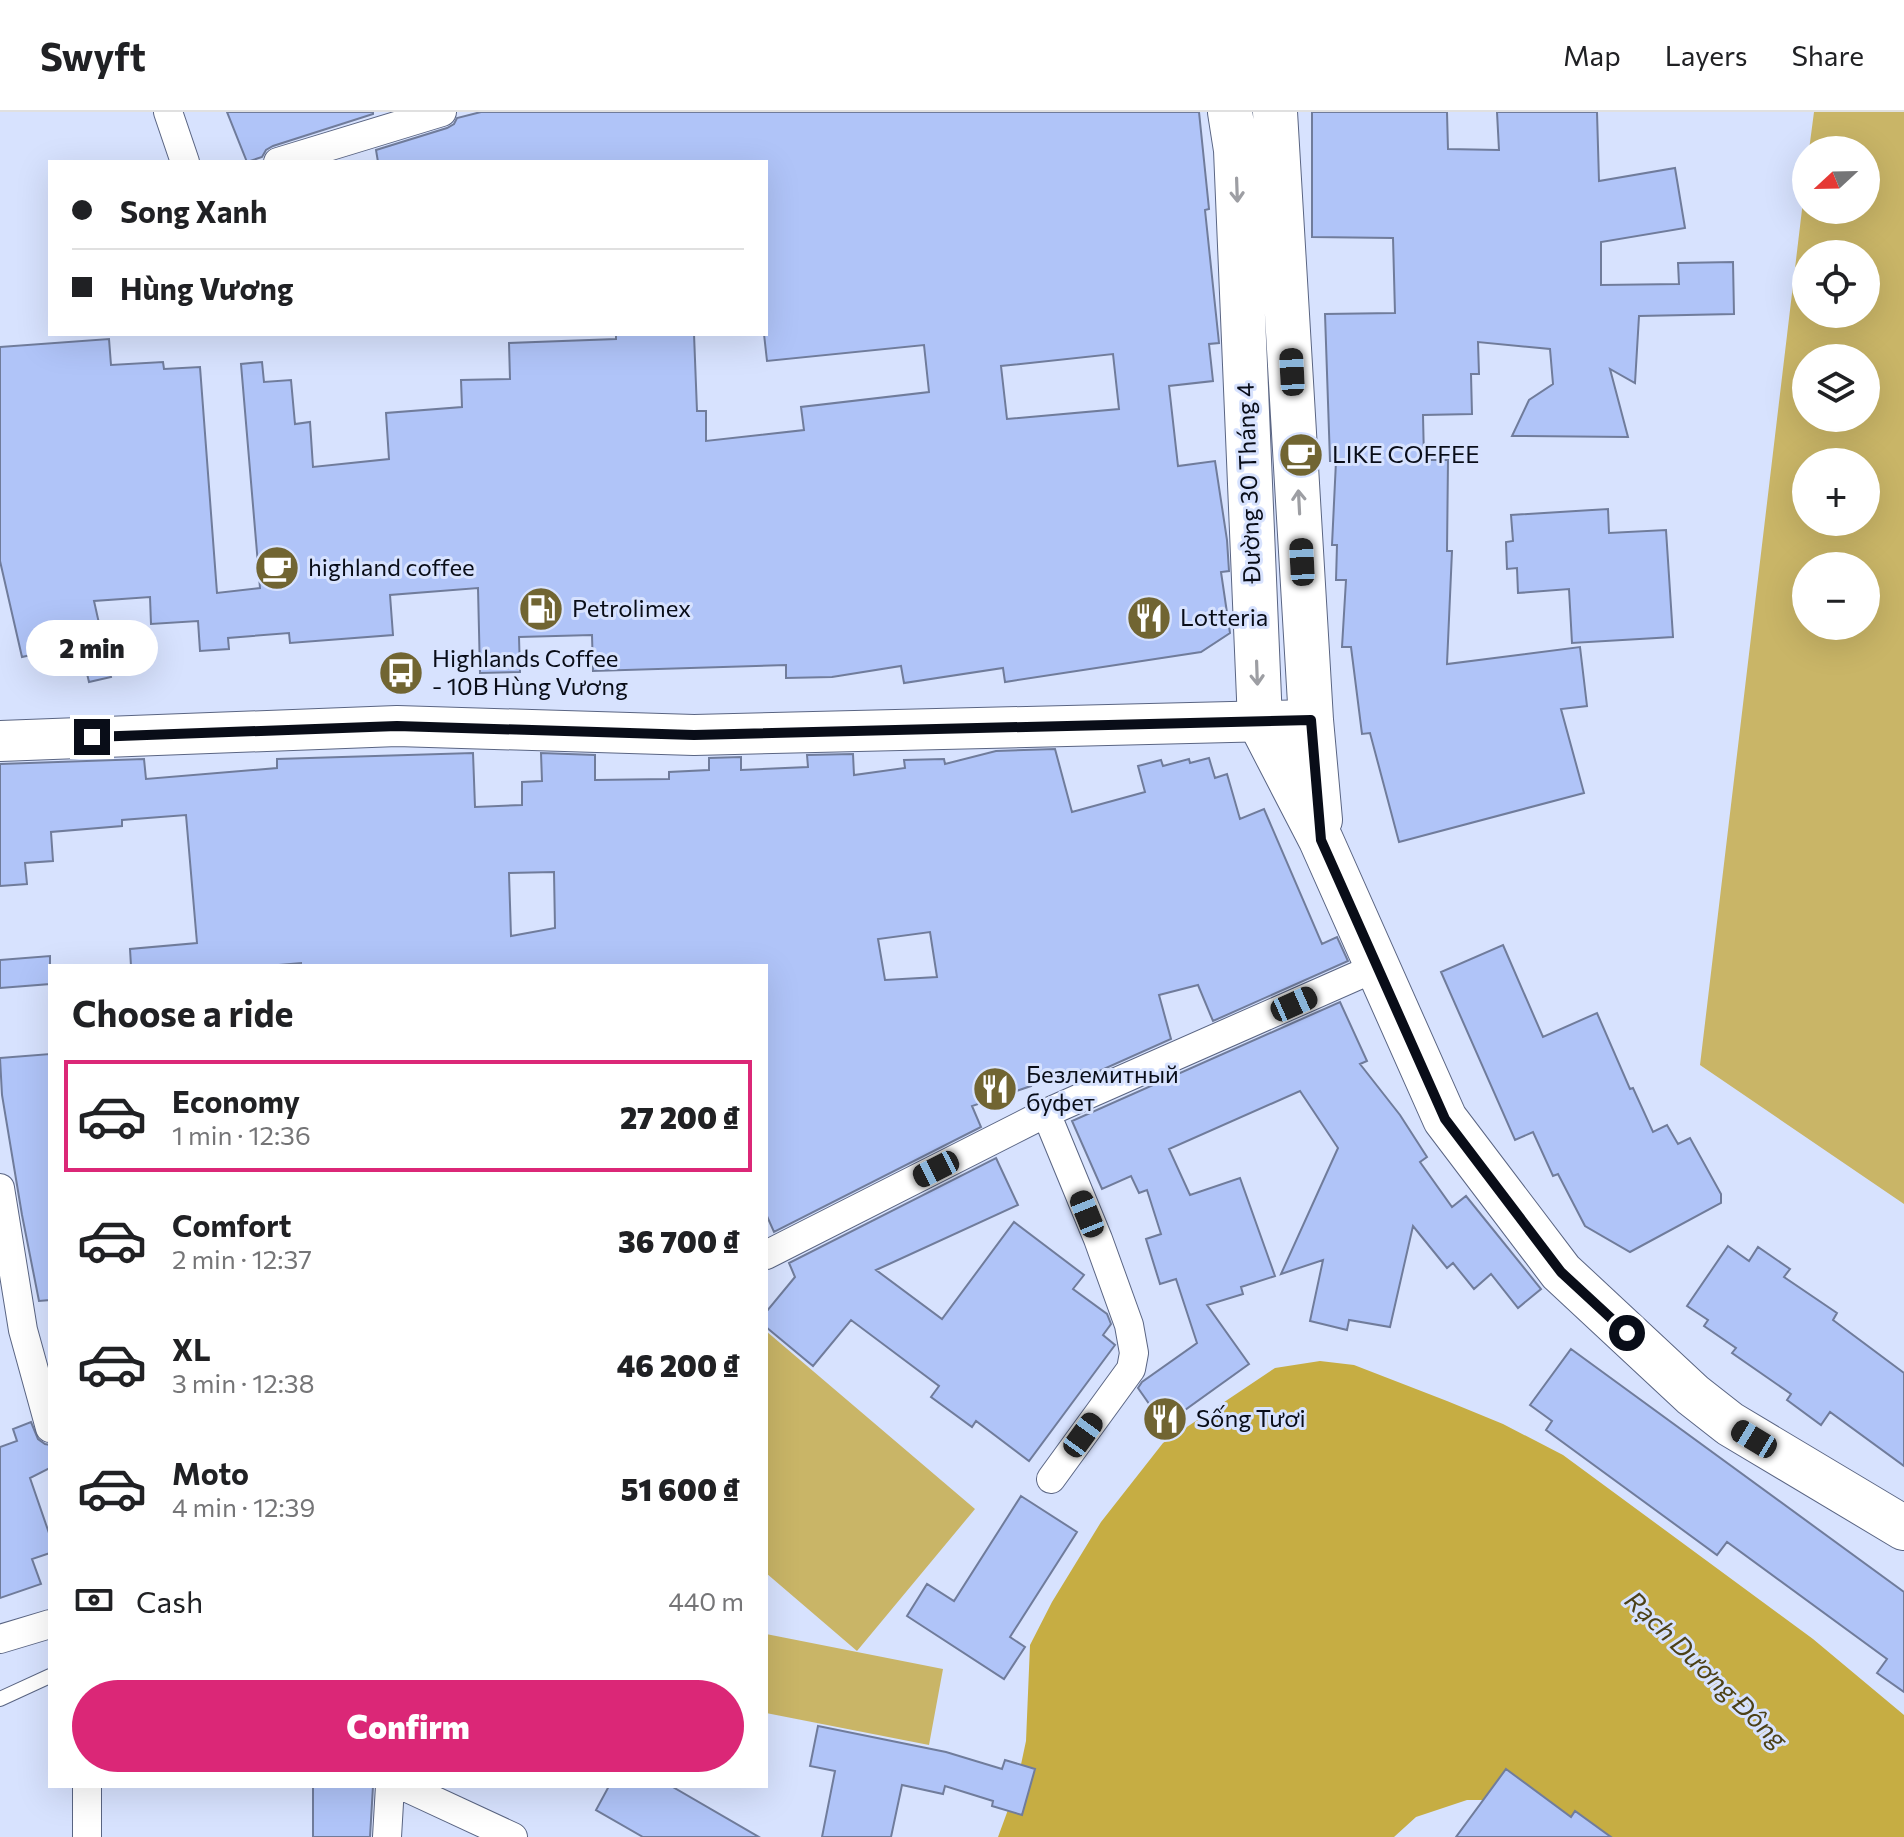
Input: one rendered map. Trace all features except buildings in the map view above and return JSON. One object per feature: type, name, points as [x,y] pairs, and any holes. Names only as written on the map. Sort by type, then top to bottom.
[{"type":"main road","name":"Đường 30 Tháng 4","points":[[1230,112],[1236,150],[1260,722],[1321,840],[1445,1119],[1561,1272],[1693,1395],[1730,1424],[1904,1528]]},
{"type":"main road","name":"Đường 30 Tháng 4","points":[[1275,112],[1311,720],[1321,840]]},
{"type":"main road","points":[[1243,344],[1290,341]]},
{"type":"main road","points":[[0,741],[397,726],[694,735],[1311,720]]},
{"type":"street","points":[[168,112],[184,160]]},
{"type":"street","points":[[285,160],[442,112]]},
{"type":"street","points":[[768,1254],[1046,1113],[1377,967]]},
{"type":"street","points":[[1046,1113],[1103,1253],[1129,1325],[1134,1353],[1131,1369],[1051,1479]]},
{"type":"street","points":[[0,1188],[23,1330],[48,1421]]},
{"type":"street","points":[[0,1639],[48,1625]]},
{"type":"street","points":[[87,1788],[87,1837]]},
{"type":"street","points":[[387,1837],[390,1788]]},
{"type":"street","points":[[407,1788],[513,1837]]},
{"type":"lane","points":[[0,1699],[48,1677]]},
{"type":"shaded area","points":[[1814,112],[1904,112],[1904,1204],[1700,1065],[1792,293],[1792,328],[1880,328],[1880,240],[1798,240],[1800,224],[1880,224],[1880,136],[1811,136]]},
{"type":"shaded area","points":[[768,1333],[975,1509],[857,1651],[768,1575]]},
{"type":"shaded area","points":[[768,1634],[943,1669],[929,1745],[768,1713]]},
{"type":"water","name":"Rạch Dương Đông","points":[[1320,1361],[1354,1365],[1503,1424],[1563,1455],[1813,1639],[1904,1715],[1904,1837],[1589,1837],[1496,1800],[1467,1800],[1416,1817],[1394,1837],[998,1837],[1016,1788],[1026,1741],[1030,1645],[1052,1602],[1101,1522],[1163,1443],[1275,1368]]},
{"type":"place","name":"LIKE COFFEE","points":[[1301,455]]},
{"type":"place","name":"highland coffee","points":[[277,568]]},
{"type":"place","name":"Petrolimex","points":[[541,609]]},
{"type":"place","name":"Lotteria","points":[[1149,618]]},
{"type":"place","name":"Highlands Coffee - 10B Hùng Vương","points":[[401,673]]},
{"type":"place","name":"Безлемитный буфет","points":[[995,1089]]},
{"type":"place","name":"Sống Tươi","points":[[1165,1419]]},
{"type":"route","points":[[92,737],[397,726],[694,735],[1311,720],[1321,840],[1445,1119],[1561,1272],[1627,1333]]}]
